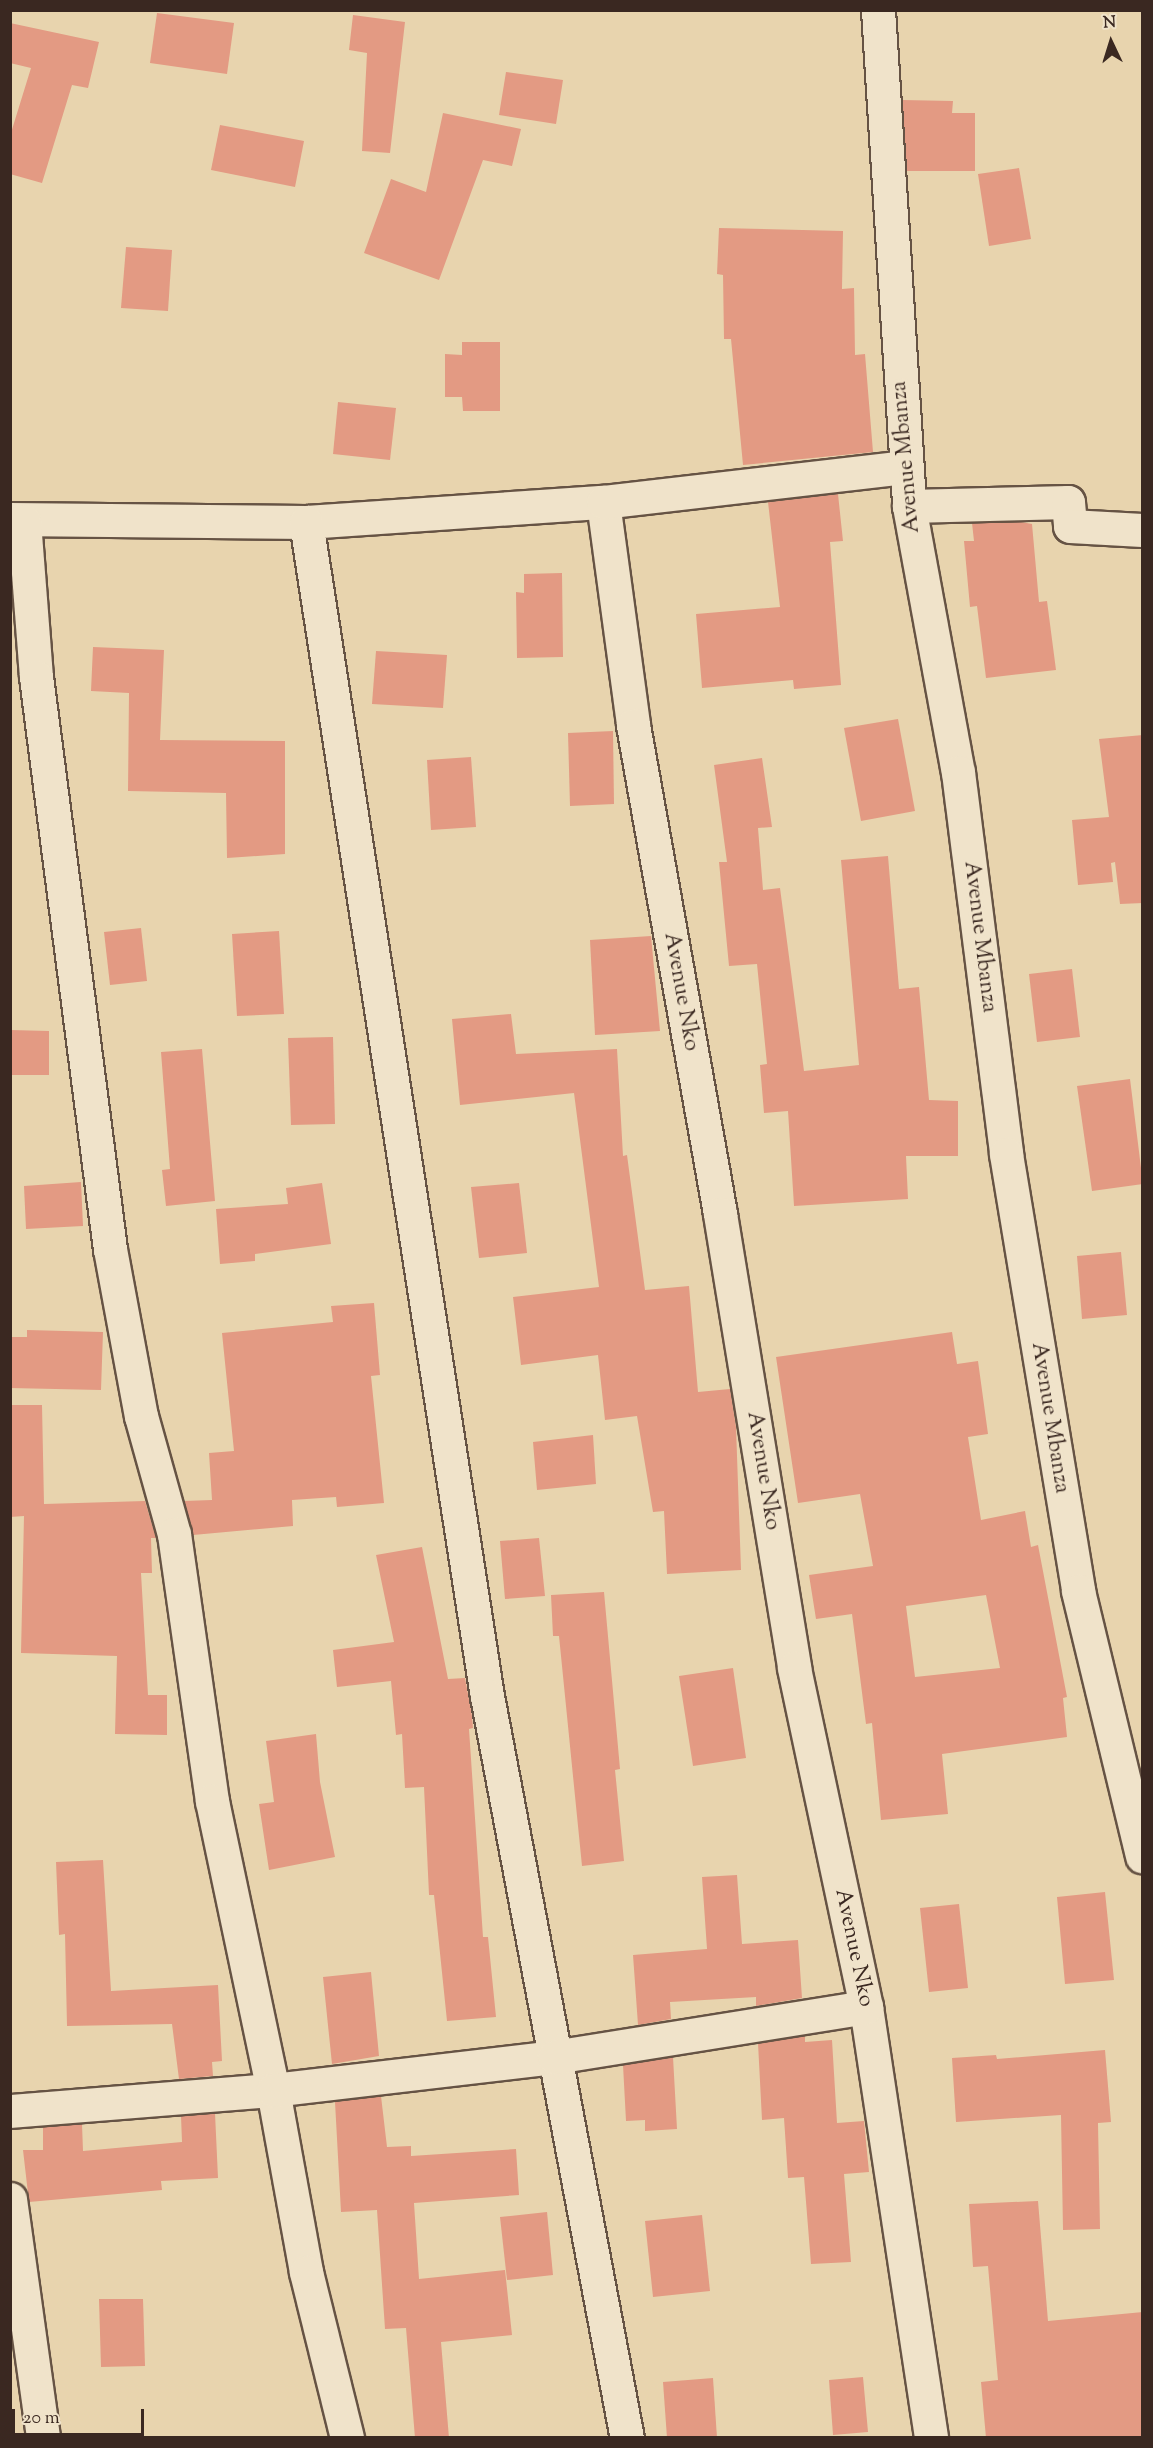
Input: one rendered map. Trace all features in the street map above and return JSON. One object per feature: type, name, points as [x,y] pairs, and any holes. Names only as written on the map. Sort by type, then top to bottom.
[{"type":"street","name":"Avenue Mbanza","points":[[878,10],[909,506],[958,772],[1006,1154],[1078,1591],[1143,1856]]},
{"type":"street","points":[[347,2438],[306,2272],[273,2090],[212,1801],[174,1534],[141,1416],[110,1249],[17,520],[306,522],[603,502],[905,467]]},
{"type":"street","name":"Avenue Nko","points":[[603,502],[633,725],[720,1214],[794,1668],[866,2007],[932,2438]]},
{"type":"street","points":[[909,506],[1068,502],[1070,526],[1143,530]]},
{"type":"street","points":[[306,522],[485,1684],[627,2438]]},
{"type":"street","points":[[10,2111],[273,2090],[554,2057],[866,2007]]},
{"type":"street","points":[[10,2199],[43,2438]]},
{"type":"building","points":[[157,13],[234,23],[227,74],[150,63]]},
{"type":"building","points":[[353,15],[405,22],[390,153],[362,151],[367,53],[349,50]]},
{"type":"building","points":[[10,23],[99,42],[88,88],[72,85],[42,183],[10,174],[10,136],[31,68],[10,63]]},
{"type":"building","points":[[506,72],[563,80],[556,124],[499,115]]},
{"type":"building","points":[[902,100],[953,101],[952,113],[975,113],[975,171],[907,171]]},
{"type":"building","points":[[443,113],[521,129],[512,166],[483,160],[439,280],[364,253],[391,179],[426,192]]},
{"type":"building","points":[[220,125],[304,141],[295,187],[211,170]]},
{"type":"building","points":[[1019,168],[1031,239],[989,246],[978,174]]},
{"type":"building","points":[[719,228],[843,231],[842,289],[854,288],[855,355],[865,354],[873,452],[743,465],[731,339],[724,339],[723,275],[717,274]]},
{"type":"building","points":[[126,247],[172,250],[168,311],[121,308]]},
{"type":"building","points":[[462,342],[500,342],[500,411],[463,411],[462,397],[445,397],[445,354],[462,355]]},
{"type":"building","points":[[338,402],[396,408],[390,460],[333,454]]},
{"type":"building","points":[[838,494],[843,541],[830,542],[841,685],[794,689],[793,680],[702,688],[696,614],[780,607],[768,502]]},
{"type":"building","points":[[1021,522],[1032,524],[1039,602],[1047,601],[1056,670],[986,678],[977,606],[970,607],[964,541],[974,541],[972,523]]},
{"type":"building","points":[[562,573],[563,657],[517,658],[516,592],[524,593],[524,574]]},
{"type":"building","points":[[93,647],[164,650],[160,740],[285,741],[285,854],[227,858],[226,793],[128,791],[129,693],[91,691]]},
{"type":"building","points":[[376,651],[447,655],[443,708],[372,704]]},
{"type":"building","points":[[898,719],[915,811],[861,821],[844,728]]},
{"type":"building","points":[[613,731],[614,804],[570,806],[568,733]]},
{"type":"building","points":[[1143,735],[1143,903],[1120,904],[1115,862],[1111,863],[1113,882],[1078,885],[1072,820],[1109,817],[1099,739]]},
{"type":"building","points":[[471,757],[476,827],[431,830],[427,760]]},
{"type":"building","points":[[762,758],[772,827],[758,828],[763,890],[780,888],[804,1071],[859,1065],[841,860],[888,856],[899,989],[919,987],[929,1100],[958,1101],[958,1156],[906,1156],[908,1199],[794,1206],[788,1111],[764,1113],[760,1065],[767,1064],[757,964],[729,966],[719,862],[727,862],[714,765]]},
{"type":"building","points":[[141,928],[147,981],[110,985],[104,932]]},
{"type":"building","points":[[279,931],[284,1014],[237,1016],[232,934]]},
{"type":"building","points":[[651,936],[660,1031],[595,1035],[590,940]]},
{"type":"building","points":[[1072,969],[1080,1037],[1037,1042],[1029,974]]},
{"type":"building","points":[[511,1014],[516,1054],[617,1049],[623,1156],[627,1155],[645,1290],[689,1286],[698,1392],[730,1389],[736,1427],[741,1570],[667,1574],[664,1511],[653,1512],[637,1416],[605,1420],[598,1355],[521,1365],[513,1297],[599,1287],[574,1093],[460,1105],[452,1019]]},
{"type":"building","points":[[10,1030],[49,1031],[49,1075],[10,1075]]},
{"type":"building","points":[[333,1037],[335,1124],[291,1125],[288,1038]]},
{"type":"building","points":[[202,1049],[215,1201],[166,1206],[162,1170],[170,1169],[161,1052]]},
{"type":"building","points":[[1130,1079],[1143,1184],[1092,1191],[1077,1086]]},
{"type":"building","points":[[81,1182],[83,1226],[26,1229],[24,1186]]},
{"type":"building","points":[[322,1183],[331,1244],[255,1254],[255,1261],[220,1264],[216,1209],[288,1204],[286,1188]]},
{"type":"building","points":[[519,1183],[527,1253],[479,1258],[471,1187]]},
{"type":"building","points":[[1121,1252],[1127,1315],[1082,1319],[1077,1256]]},
{"type":"building","points":[[374,1303],[380,1375],[371,1376],[384,1503],[337,1507],[336,1497],[292,1500],[293,1526],[193,1535],[184,1501],[212,1500],[209,1453],[234,1451],[222,1333],[333,1322],[331,1306]]},
{"type":"building","points":[[27,1330],[103,1332],[101,1390],[10,1388],[10,1337],[27,1337]]},
{"type":"building","points":[[952,1332],[957,1364],[978,1361],[988,1434],[968,1437],[981,1520],[1025,1511],[1031,1547],[1038,1545],[1067,1697],[1063,1698],[1067,1737],[942,1754],[948,1814],[881,1820],[872,1723],[866,1724],[852,1614],[816,1619],[809,1575],[873,1566],[860,1494],[798,1503],[776,1357]],"holes":[[[986,1595],[1000,1668],[915,1677],[906,1606]]]},
{"type":"building","points":[[10,1405],[42,1405],[44,1504],[145,1501],[156,1538],[151,1538],[152,1573],[141,1573],[148,1695],[167,1695],[167,1735],[115,1734],[117,1656],[21,1653],[24,1516],[10,1517]]},
{"type":"building","points":[[593,1435],[596,1484],[537,1490],[533,1442]]},
{"type":"building","points":[[539,1538],[545,1596],[505,1599],[500,1541]]},
{"type":"building","points":[[422,1547],[448,1679],[465,1678],[472,1716],[473,1728],[469,1729],[483,1937],[488,1937],[496,2017],[447,2021],[434,1895],[429,1895],[424,1787],[405,1788],[402,1734],[396,1735],[391,1681],[337,1687],[333,1650],[394,1642],[376,1555]]},
{"type":"building","points":[[604,1592],[620,1769],[615,1770],[624,1861],[582,1866],[559,1636],[553,1636],[551,1595]]},
{"type":"building","points":[[733,1668],[746,1758],[693,1766],[679,1676]]},
{"type":"building","points":[[316,1734],[320,1782],[335,1857],[269,1870],[259,1804],[274,1802],[266,1741]]},
{"type":"building","points":[[103,1860],[111,1991],[218,1985],[222,2061],[212,2062],[213,2076],[179,2079],[172,2024],[67,2026],[65,1934],[59,1935],[56,1862]]},
{"type":"building","points":[[737,1875],[742,1944],[798,1940],[802,1998],[756,2006],[756,1997],[670,2002],[671,2019],[638,2025],[633,1955],[707,1949],[702,1877]]},
{"type":"building","points":[[1105,1892],[1114,1980],[1065,1984],[1057,1897]]},
{"type":"building","points":[[959,1904],[968,1988],[929,1992],[920,1908]]},
{"type":"building","points":[[371,1972],[379,2056],[332,2064],[323,1977]]},
{"type":"building","points":[[805,2036],[805,2042],[832,2040],[837,2123],[864,2121],[869,2172],[844,2174],[851,2262],[811,2264],[804,2177],[788,2178],[784,2118],[762,2120],[758,2043]]},
{"type":"building","points":[[1105,2050],[1111,2122],[1098,2123],[1100,2229],[1063,2230],[1061,2115],[956,2122],[952,2058],[996,2055],[997,2059]]},
{"type":"building","points":[[673,2057],[677,2129],[645,2131],[645,2120],[626,2121],[623,2065]]},
{"type":"building","points":[[381,2096],[387,2147],[411,2146],[411,2156],[516,2149],[519,2195],[414,2203],[419,2279],[505,2270],[512,2335],[441,2342],[449,2438],[415,2438],[406,2328],[385,2329],[377,2210],[341,2212],[335,2102]]},
{"type":"building","points":[[215,2113],[218,2178],[161,2181],[162,2190],[29,2202],[23,2150],[43,2150],[43,2127],[82,2124],[83,2151],[182,2142],[181,2116]]},
{"type":"building","points":[[1038,2201],[1048,2321],[1143,2312],[1142,2438],[986,2438],[981,2382],[998,2380],[988,2266],[973,2267],[969,2204]]},
{"type":"building","points":[[547,2212],[553,2275],[507,2280],[500,2217]]},
{"type":"building","points":[[702,2215],[710,2291],[653,2297],[645,2221]]},
{"type":"building","points":[[99,2299],[143,2299],[145,2366],[101,2367]]},
{"type":"building","points":[[863,2377],[868,2432],[833,2435],[829,2380]]},
{"type":"building","points":[[713,2378],[717,2438],[667,2438],[663,2382]]}]
